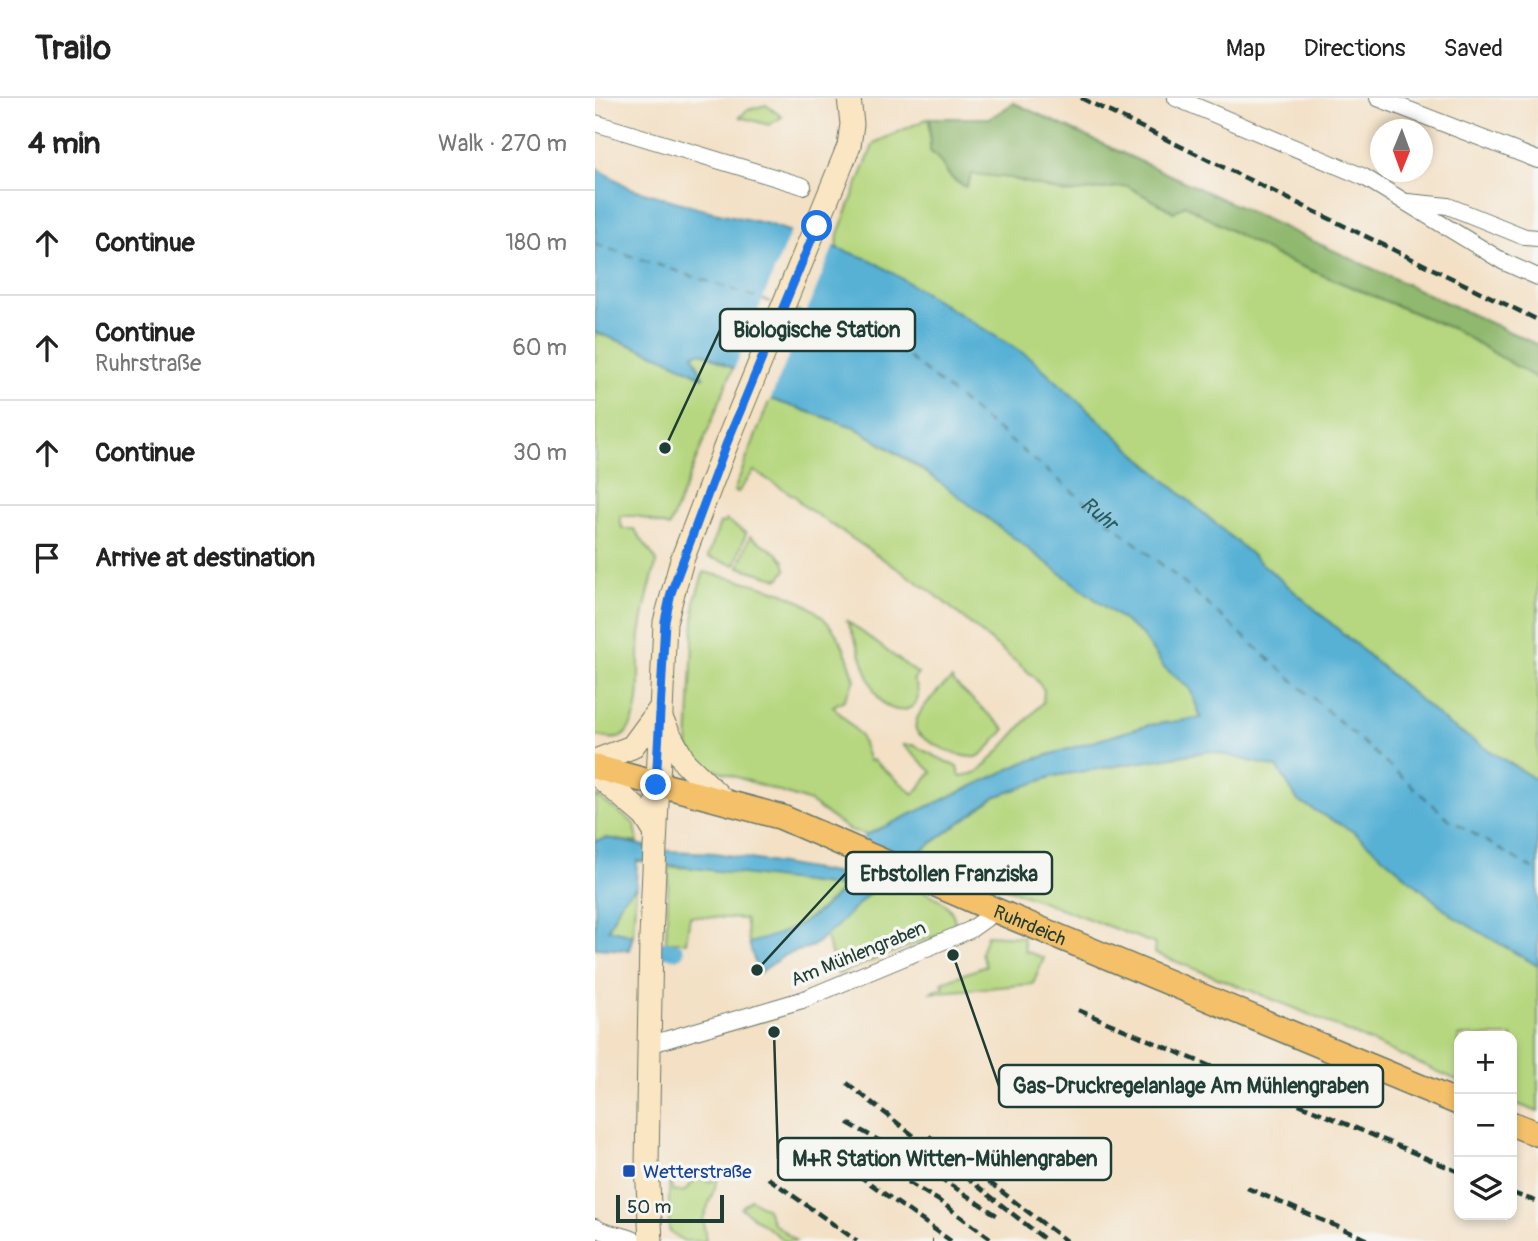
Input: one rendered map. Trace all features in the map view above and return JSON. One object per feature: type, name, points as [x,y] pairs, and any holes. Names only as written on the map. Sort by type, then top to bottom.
[{"type":"main road","points":[[652,1241],[647,1166],[648,1045],[656,785],[665,621],[671,593],[726,445],[849,146],[852,124],[849,98]]},
{"type":"main road","points":[[595,761],[632,747],[659,712]]},
{"type":"main road","points":[[659,712],[685,763],[723,800]]},
{"type":"main road","name":"Ruhrdeich","points":[[595,767],[781,817],[997,911],[1454,1101]]},
{"type":"main road","points":[[595,772],[645,816],[655,836]]},
{"type":"main road","points":[[1517,1126],[1538,1134]]},
{"type":"street","points":[[1176,98],[1364,177],[1504,262],[1538,277]]},
{"type":"street","points":[[1378,98],[1538,160]]},
{"type":"street","points":[[595,123],[803,186]]},
{"type":"street","points":[[1408,202],[1448,206],[1525,237],[1538,238]]},
{"type":"street","name":"Am Mühlengraben","points":[[648,1045],[802,1000],[969,930],[997,911]]},
{"type":"street","points":[[595,1227],[603,1233],[627,1236],[636,1241]]},
{"type":"green space","points":[[1014,103],[1538,345],[1538,379],[1453,329],[1274,255],[1185,205],[1174,212],[1127,186],[1066,193],[1010,178],[972,174],[966,187],[958,183],[930,151],[930,118],[990,118]]},
{"type":"green space","points":[[766,105],[782,117],[769,125],[740,117],[747,110]]},
{"type":"green space","points":[[929,118],[930,151],[952,178],[966,187],[972,173],[1010,178],[1066,193],[1127,186],[1174,212],[1185,205],[1274,255],[1453,329],[1538,379],[1538,781],[1449,725],[1165,480],[1031,358],[837,248],[838,234],[874,143]]},
{"type":"green space","points":[[595,332],[665,358],[702,377],[693,353],[702,352],[733,368],[669,527],[637,516],[620,516],[622,529],[634,529],[657,561],[641,626],[636,712],[626,733],[615,738],[595,735]]},
{"type":"green space","points":[[770,399],[854,427],[942,483],[1140,633],[1164,667],[1190,689],[1201,718],[1149,725],[1025,762],[866,835],[848,829],[810,802],[701,765],[688,746],[695,599],[704,572],[778,591],[795,598],[825,620],[843,646],[855,680],[844,700],[833,706],[860,735],[869,761],[873,760],[914,794],[932,772],[903,745],[913,745],[957,767],[960,776],[977,773],[1043,702],[1044,690],[1033,676],[932,592],[801,504],[796,497],[754,471],[738,492],[734,491]]},
{"type":"green space","points":[[726,520],[746,533],[735,565],[708,557],[720,523],[725,523]]},
{"type":"green space","points":[[750,536],[777,553],[784,561],[786,570],[779,579],[739,567]]},
{"type":"green space","points":[[846,620],[918,674],[913,680],[918,696],[911,707],[897,710],[881,701]]},
{"type":"green space","points":[[952,679],[1005,729],[979,756],[965,756],[945,749],[926,740],[916,730],[922,709]]},
{"type":"green space","points":[[1211,751],[1278,768],[1298,801],[1354,832],[1454,917],[1538,966],[1538,1112],[1517,1104],[1517,1031],[1454,1031],[1454,1079],[1292,1007],[1154,953],[1155,944],[917,854],[995,797],[1054,776]]},
{"type":"green space","points":[[595,795],[635,824],[638,843],[607,838],[595,841]]},
{"type":"green space","points":[[669,867],[712,869],[845,887],[802,923],[780,934],[749,943],[745,919],[690,916],[686,942],[666,942]]},
{"type":"green space","points":[[885,877],[939,899],[953,914],[955,924],[946,932],[838,974],[825,935]]},
{"type":"green space","points":[[636,887],[633,935],[608,930],[622,900]]},
{"type":"green space","points":[[987,935],[1023,937],[1025,951],[1044,958],[1033,984],[929,993],[944,987],[942,982],[986,966],[981,953]]},
{"type":"green space","points":[[669,1176],[673,1192],[685,1191],[697,1177],[710,1182],[719,1177],[703,1219],[706,1241],[682,1241],[669,1230]]},
{"type":"green space","points":[[751,1199],[767,1209],[773,1223],[796,1241],[785,1241],[741,1208]]},
{"type":"water","name":"Ruhr","points":[[595,167],[630,188],[705,210],[768,224],[871,260],[1031,358],[1165,480],[1449,725],[1538,781],[1538,966],[1454,917],[1354,832],[1298,801],[1278,768],[1210,751],[1054,776],[995,797],[885,877],[837,926],[813,946],[785,955],[758,974],[749,943],[801,923],[823,908],[844,887],[637,861],[636,887],[622,900],[608,929],[633,935],[629,950],[595,948],[595,841],[607,838],[669,851],[715,853],[840,874],[866,835],[1025,762],[1149,725],[1201,718],[1190,689],[1164,667],[1140,633],[918,466],[854,427],[770,399],[733,368],[702,352],[693,354],[703,377],[665,358],[595,332]]},
{"type":"pier","points":[[792,228],[835,243],[769,403],[733,372]]},
{"type":"waterway","points":[[665,949],[676,951]]},
{"type":"ferry route","points":[[595,244],[773,303]]},
{"type":"ferry route","points":[[792,309],[890,342],[1178,578],[1449,819],[1538,872]]},
{"type":"railway","points":[[1081,98],[1538,320]]},
{"type":"railway","points":[[1078,1010],[1454,1170]]},
{"type":"railway","points":[[847,1083],[1047,1241]]},
{"type":"railway","points":[[848,1123],[908,1157],[998,1216]]},
{"type":"railway","points":[[929,1136],[1066,1241]]},
{"type":"railway","points":[[856,1152],[938,1200],[994,1241]]},
{"type":"railway","points":[[858,1175],[951,1241]]},
{"type":"railway","points":[[768,1178],[857,1241]]},
{"type":"railway","points":[[1247,1188],[1371,1241]]},
{"type":"railway","points":[[1517,1195],[1538,1202]]},
{"type":"place","name":"Biologische Station","points":[[665,448]]},
{"type":"place","name":"Gas-Druckregelanlage Am Mühlengraben","points":[[953,955]]},
{"type":"place","name":"Erbstollen Franziska","points":[[757,970]]},
{"type":"place","name":"M+R Station Witten-Mühlengraben","points":[[774,1032]]},
{"type":"place","name":"Wetterstraße","points":[[629,1171]]},
{"type":"route","points":[[656,785],[665,621],[671,593],[726,445],[817,226]]}]
